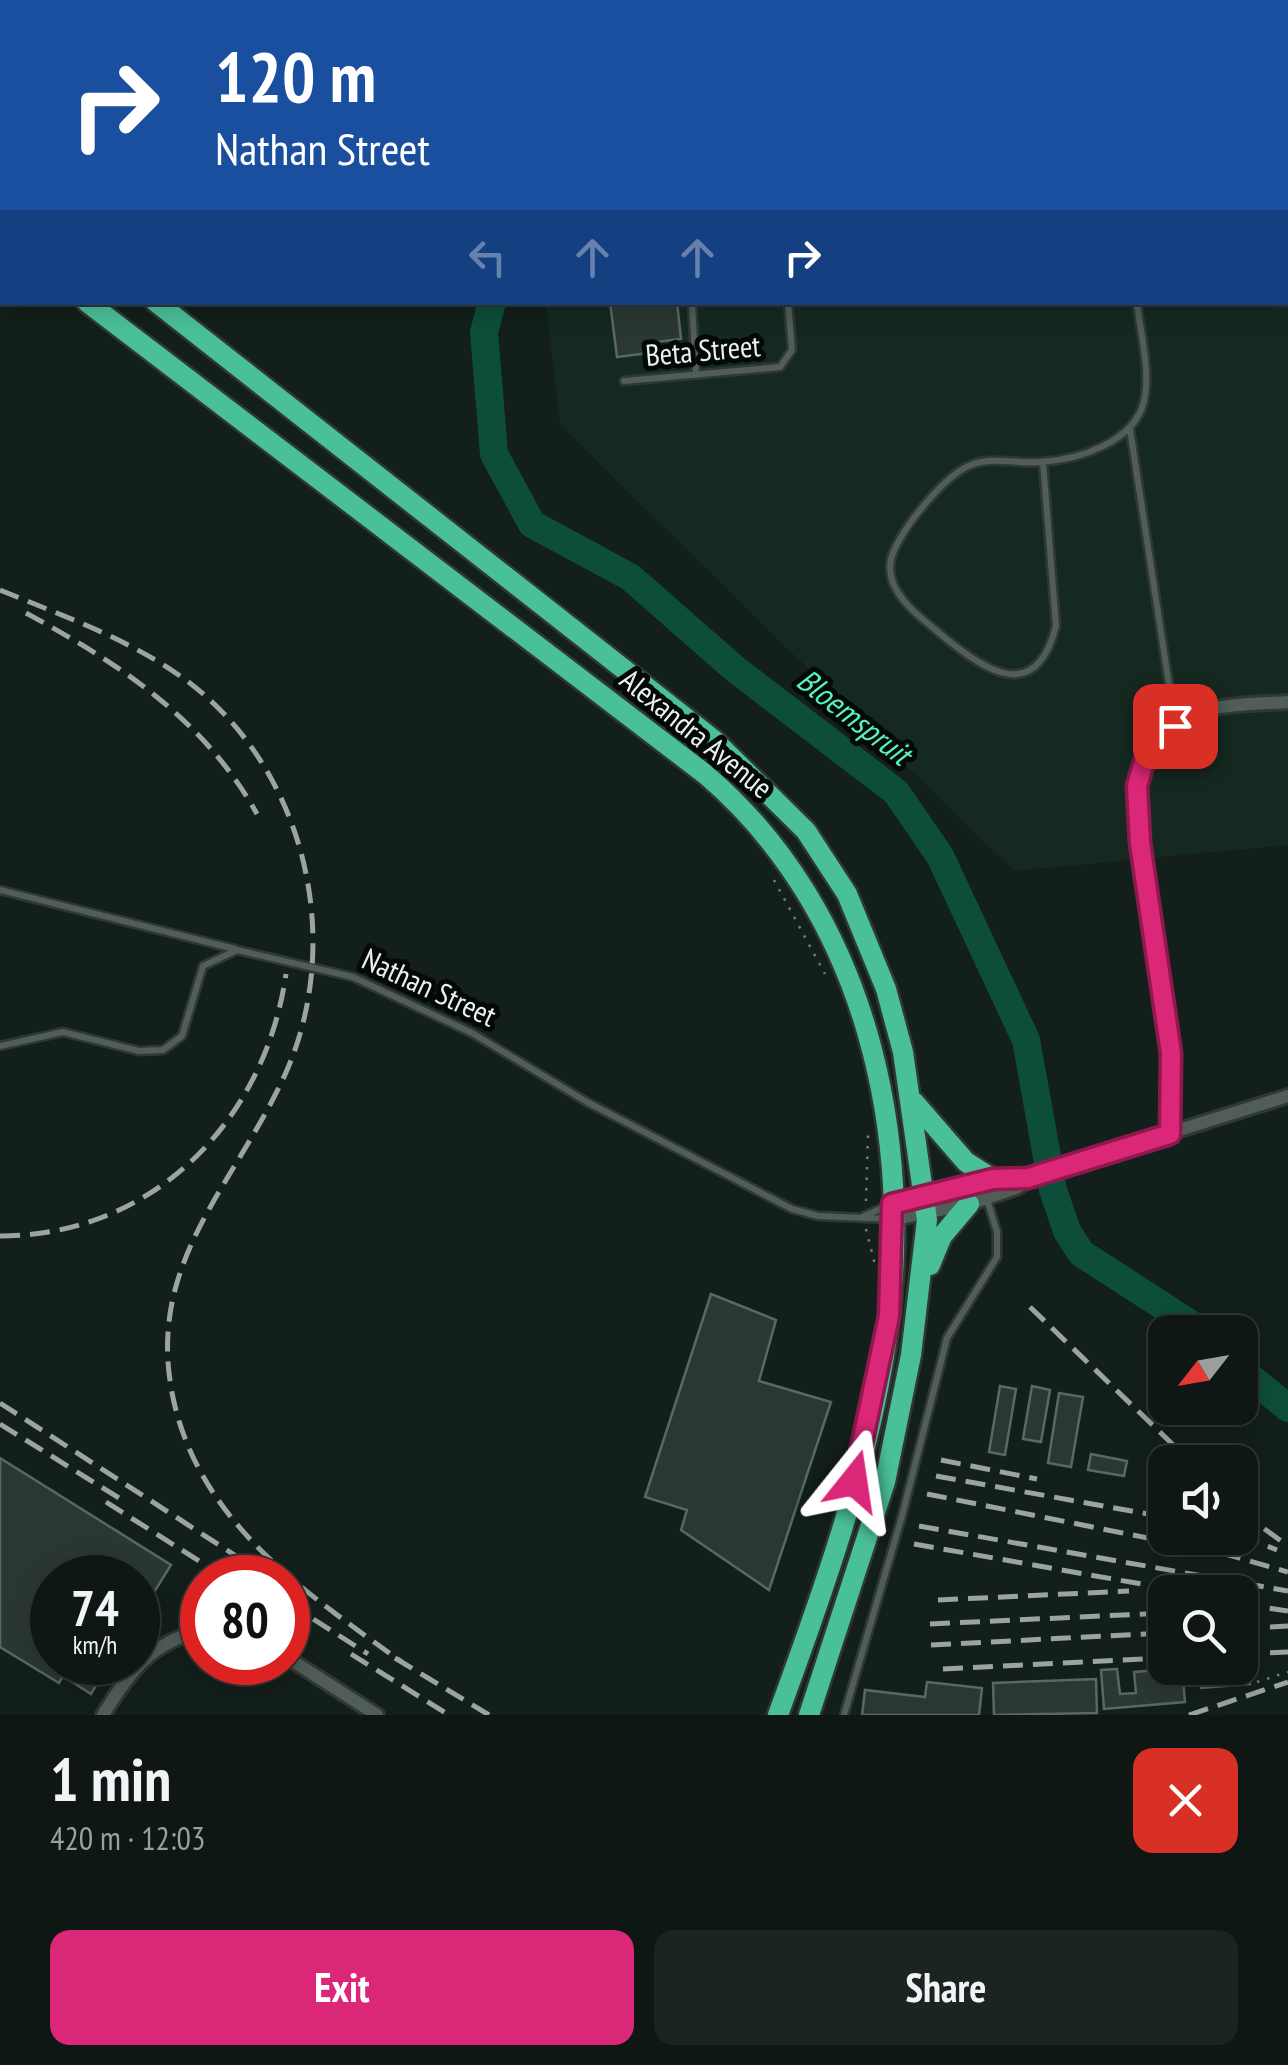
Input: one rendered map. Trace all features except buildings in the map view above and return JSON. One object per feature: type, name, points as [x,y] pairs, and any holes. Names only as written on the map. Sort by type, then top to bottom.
[{"type":"highway","name":"Alexandra Avenue","points":[[91,305],[705,774],[757,822],[814,901],[858,998],[876,1063],[893,1212],[889,1316],[874,1402],[826,1576],[778,1715]]},
{"type":"highway","name":"Alexandra Avenue","points":[[160,305],[714,740],[781,802],[828,862],[861,925],[886,989],[912,1101],[927,1204],[920,1290],[885,1482],[809,1715]]},
{"type":"highway","points":[[912,1101],[966,1162],[983,1191],[942,1236],[920,1290]]},
{"type":"street","points":[[1170,1134],[1171,1053],[1137,802],[1144,762],[1175,726],[1220,705],[1288,702]]},
{"type":"street","name":"Nathan Street","points":[[893,1212],[983,1191],[1288,1096]]},
{"type":"street","name":"Nathan Street","points":[[927,1204],[983,1191]]},
{"type":"street","points":[[103,1715],[138,1664],[156,1646],[180,1638]]},
{"type":"street","points":[[310,1672],[378,1715]]},
{"type":"lane","points":[[692,305],[696,375]]},
{"type":"lane","name":"Beta Street","points":[[624,381],[771,369],[786,363],[792,350],[788,305]]},
{"type":"lane","points":[[1043,462],[1056,626],[1051,644],[1030,669],[998,675],[980,666],[908,606],[894,586],[892,554],[938,488],[953,475],[988,460],[1043,462],[1113,441],[1130,429],[1146,398],[1137,305]]},
{"type":"lane","points":[[1130,429],[1175,726]]},
{"type":"lane","name":"Nathan Street","points":[[0,890],[353,977],[472,1033],[587,1102],[778,1203],[818,1216],[863,1217],[893,1212]]},
{"type":"lane","points":[[0,1046],[62,1032],[138,1051],[163,1050],[182,1036],[202,966],[236,950]]},
{"type":"lane","points":[[844,1715],[902,1516],[947,1338],[997,1256],[997,1232],[983,1191]]},
{"type":"lane","name":"Nathan Street","points":[[863,1217],[893,1212]]},
{"type":"path","points":[[768,872],[832,987]]},
{"type":"path","points":[[868,1128],[869,1187],[863,1217],[878,1275]]},
{"type":"path","points":[[1258,1682],[1288,1672]]},
{"type":"shaded area","points":[[546,305],[1288,305],[1288,845],[1014,871],[560,425]]},
{"type":"waterway","name":"Bloemspruit","points":[[491,305],[484,332],[494,454],[532,524],[630,577],[735,669],[896,792],[940,856],[1026,1040],[1053,1190],[1067,1231],[1081,1253],[1177,1315]]},
{"type":"waterway","name":"Bloemspruit","points":[[1258,1384],[1288,1408]]},
{"type":"railway","points":[[0,590],[117,639],[183,678],[225,715],[260,759],[286,808],[303,861],[312,916],[312,971],[302,1026],[283,1079],[214,1200],[178,1279],[169,1322],[169,1369],[179,1421],[216,1498],[242,1530],[303,1589],[406,1665]]},
{"type":"railway","points":[[26,613],[94,653],[157,697],[212,750],[257,814]]},
{"type":"railway","points":[[0,1236],[55,1231],[106,1216],[152,1192],[192,1160],[227,1121],[254,1077],[274,1027],[286,974]]},
{"type":"railway","points":[[1030,1307],[1173,1445]]},
{"type":"railway","points":[[0,1403],[235,1555]]},
{"type":"railway","points":[[0,1424],[127,1503]]},
{"type":"railway","points":[[941,1460],[1037,1479]]},
{"type":"railway","points":[[936,1476],[1148,1514]]},
{"type":"railway","points":[[927,1494],[1218,1552],[1288,1572]]},
{"type":"railway","points":[[106,1502],[190,1555]]},
{"type":"railway","points":[[1258,1524],[1288,1546]]},
{"type":"railway","points":[[919,1526],[1288,1591]]},
{"type":"railway","points":[[1258,1542],[1277,1550]]},
{"type":"railway","points":[[914,1544],[1148,1585]]},
{"type":"railway","points":[[938,1600],[1129,1591]]},
{"type":"railway","points":[[1258,1607],[1288,1611]]},
{"type":"railway","points":[[930,1624],[1148,1614]]},
{"type":"railway","points":[[310,1617],[368,1654]]},
{"type":"railway","points":[[1258,1628],[1288,1626]]},
{"type":"railway","points":[[931,1645],[1148,1634]]},
{"type":"railway","points":[[1258,1653],[1288,1652]]},
{"type":"railway","points":[[351,1654],[449,1715]]},
{"type":"railway","points":[[395,1658],[489,1715]]},
{"type":"railway","points":[[943,1669],[1148,1659]]},
{"type":"railway","points":[[1189,1715],[1288,1682]]},
{"type":"route","points":[[854,1481],[885,1348],[894,1240],[892,1204],[993,1179],[1028,1178],[1170,1134],[1171,1053],[1140,843],[1137,786],[1144,762],[1158,740],[1175,726]]}]
